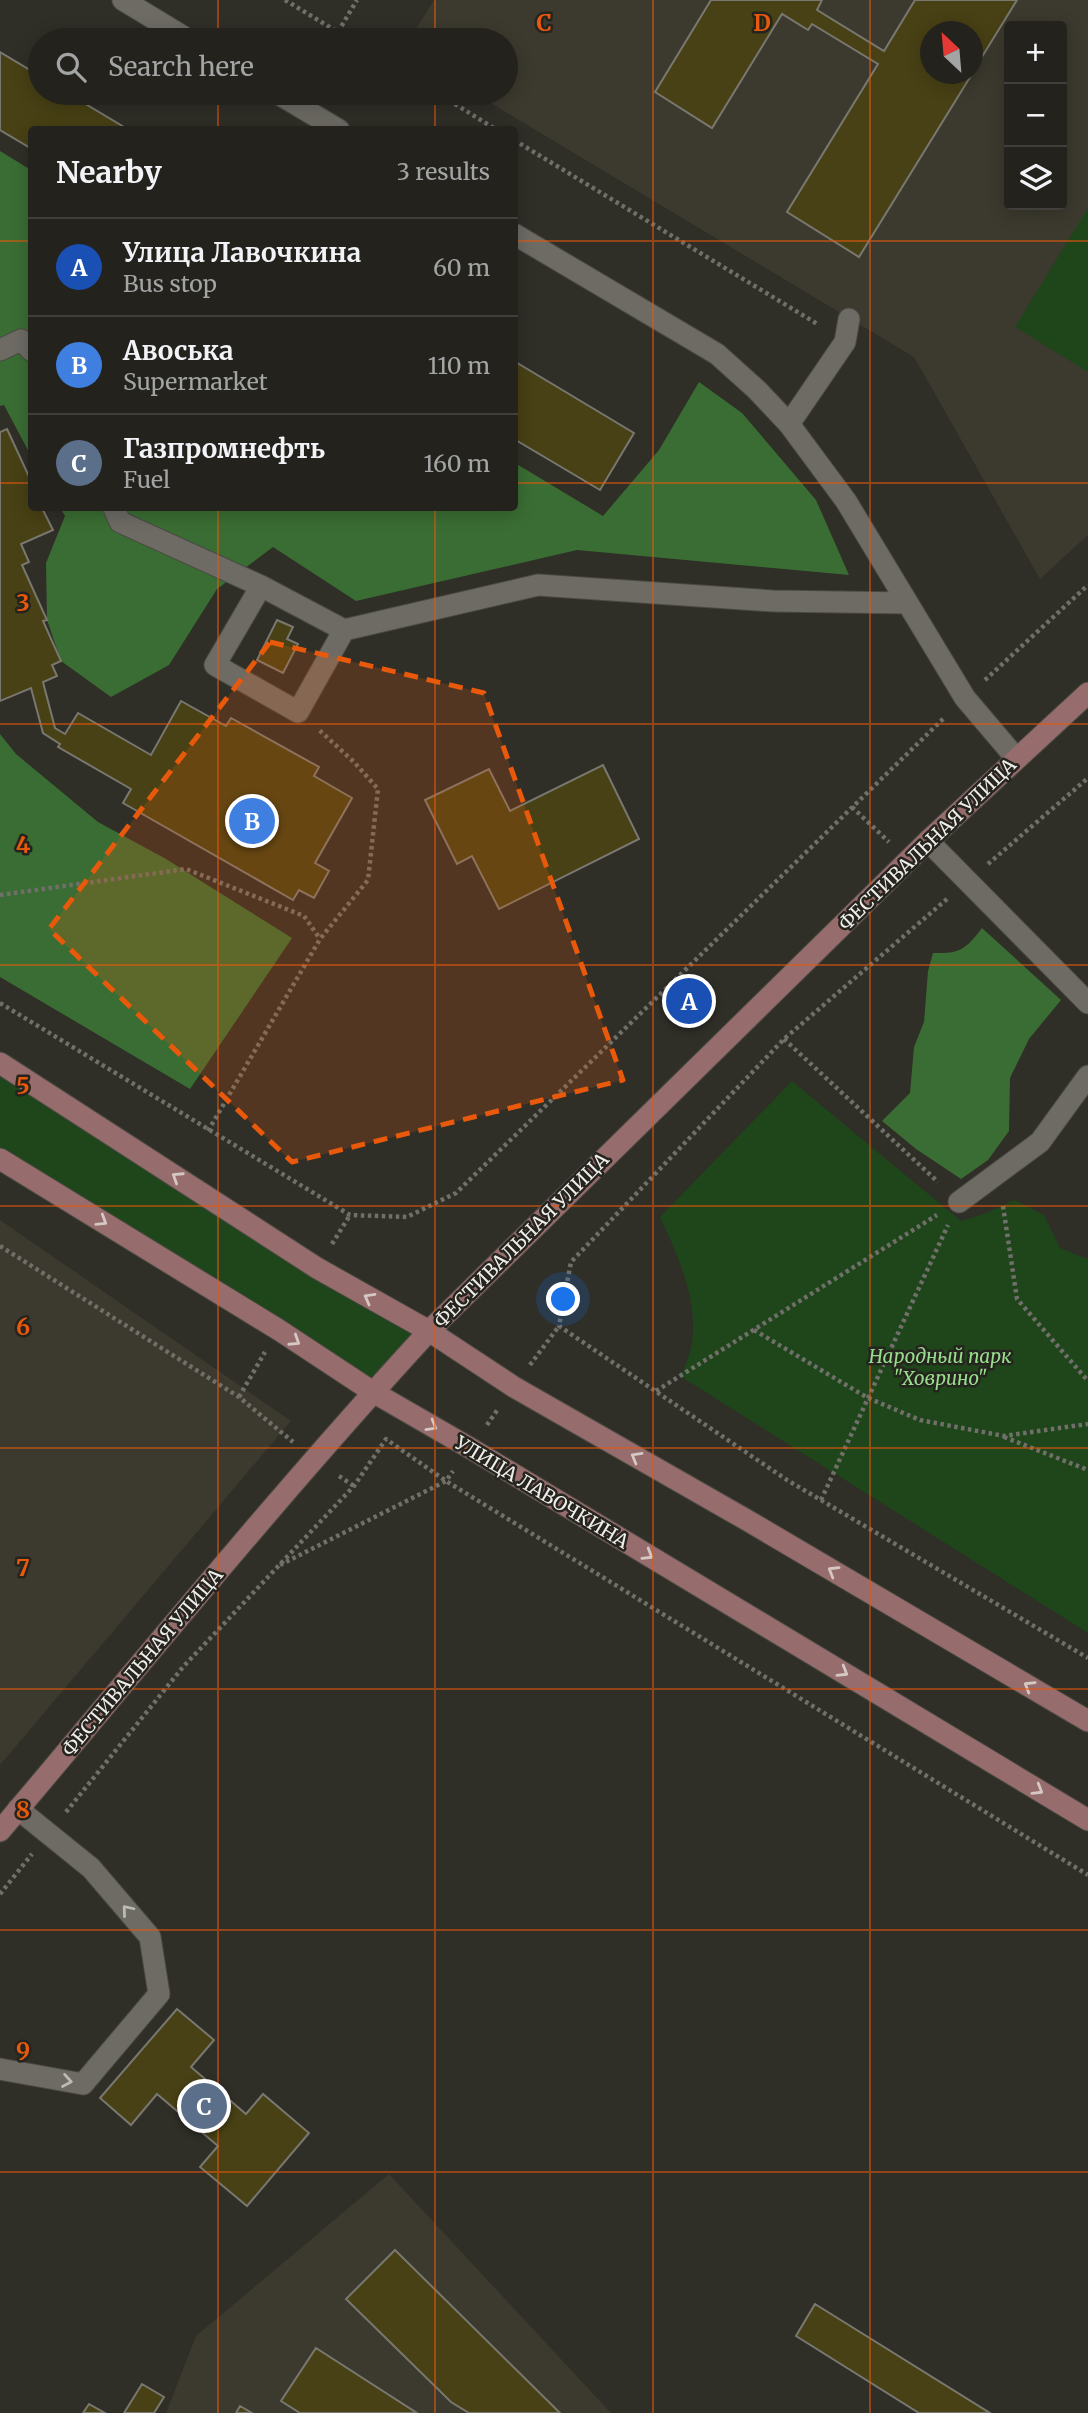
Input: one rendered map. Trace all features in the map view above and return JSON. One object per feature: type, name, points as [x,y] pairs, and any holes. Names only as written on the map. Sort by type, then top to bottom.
[{"type":"main road","name":"ФЕСТИВАЛЬНАЯ УЛИЦА","points":[[0,1831],[226,1562],[429,1331],[928,841],[1088,693]]},
{"type":"main road","points":[[0,1063],[317,1268],[429,1331],[514,1387],[1088,1721]]},
{"type":"main road","name":"УЛИЦА ЛАВОЧКИНА","points":[[0,1159],[279,1330],[373,1392],[1088,1819]]},
{"type":"lane","points":[[123,0],[169,28]]},
{"type":"lane","points":[[297,105],[332,126]]},
{"type":"lane","points":[[518,236],[717,354],[757,390],[789,424],[846,501],[965,698],[1016,758]]},
{"type":"lane","points":[[789,424],[845,342],[849,319]]},
{"type":"lane","points":[[0,350],[21,340],[28,347]]},
{"type":"lane","points":[[115,511],[120,522],[261,586],[344,630],[538,585],[773,601],[906,603]]},
{"type":"lane","points":[[261,586],[215,665],[298,712],[344,630]]},
{"type":"lane","points":[[928,841],[1088,1003]]},
{"type":"lane","points":[[959,1202],[1040,1142],[1088,1076]]},
{"type":"lane","points":[[0,2068],[83,2084],[159,1994],[150,1937],[92,1868],[18,1809]]},
{"type":"path","points":[[285,0],[331,28]]},
{"type":"path","points":[[340,28],[357,0]]},
{"type":"path","points":[[456,105],[491,126]]},
{"type":"path","points":[[518,142],[845,342]]},
{"type":"path","points":[[0,1003],[208,1131],[350,1214],[407,1217],[456,1193],[965,698],[1088,585]]},
{"type":"path","points":[[208,1131],[320,939],[368,880],[378,789],[354,762],[298,712]]},
{"type":"path","points":[[1088,778],[785,1039],[571,1262],[559,1326],[787,1480],[1088,1658]]},
{"type":"path","points":[[0,895],[186,869],[304,916],[320,939]]},
{"type":"path","points":[[785,1039],[959,1202]]},
{"type":"path","points":[[998,1174],[1017,1299],[1088,1381]]},
{"type":"path","points":[[656,1391],[959,1202]]},
{"type":"path","points":[[821,1500],[959,1202]]},
{"type":"path","points":[[0,1246],[239,1397],[316,1460],[354,1486]]},
{"type":"path","points":[[754,1330],[868,1398],[920,1420],[1004,1436],[1088,1470]]},
{"type":"path","points":[[1004,1436],[1088,1424]]},
{"type":"path","points":[[0,1894],[183,1667],[354,1486],[386,1439],[446,1481],[1088,1875]]},
{"type":"path","points":[[276,1567],[446,1481]]},
{"type":"highlighted area","points":[[270,642],[484,693],[623,1080],[292,1162],[49,929]]},
{"type":"shaded area","points":[[434,0],[1088,0],[1088,535],[1040,579],[914,357],[494,105],[518,105],[518,28],[416,28]]},
{"type":"shaded area","points":[[0,1220],[291,1421],[0,1765]]},
{"type":"shaded area","points":[[389,2174],[611,2413],[166,2413],[196,2336]]},
{"type":"green space","points":[[0,151],[28,168],[28,450],[4,405],[0,406]]},
{"type":"green space","points":[[1088,208],[1088,372],[1015,327]]},
{"type":"green space","points":[[699,382],[742,413],[816,500],[849,575],[577,550],[356,601],[273,547],[217,589],[169,665],[111,697],[61,661],[47,620],[46,563],[65,516],[62,511],[518,511],[518,465],[603,516],[659,450]]},
{"type":"green space","points":[[0,734],[16,754],[98,822],[166,859],[292,938],[190,1089],[0,977]]},
{"type":"green space","points":[[982,928],[1061,1000],[1029,1039],[1010,1078],[1009,1131],[988,1160],[961,1179],[916,1149],[882,1121],[910,1093],[914,1047],[924,1022],[928,971],[933,953],[962,949]]},
{"type":"green space","points":[[0,1063],[429,1331],[373,1392],[0,1159]]},
{"type":"green space","name":"Народный парк \"Ховрино\"","points":[[792,1081],[961,1221],[1014,1200],[1044,1215],[1060,1248],[1088,1259],[1088,1633],[680,1376],[689,1356],[693,1316],[684,1275],[660,1217]]},
{"type":"building","points":[[711,0],[822,0],[817,10],[884,51],[915,0],[1017,0],[983,55],[983,21],[920,21],[920,84],[966,84],[859,257],[787,212],[878,64],[812,24],[808,30],[782,14],[712,128],[655,92]]},
{"type":"building","points":[[0,52],[28,69],[28,105],[87,105],[122,126],[28,126],[28,147],[0,130]]},
{"type":"building","points":[[518,363],[634,433],[600,490],[518,441]]},
{"type":"building","points":[[7,429],[28,474],[28,511],[44,511],[53,530],[21,544],[29,562],[22,565],[47,620],[43,621],[61,661],[52,665],[57,676],[43,682],[55,728],[65,734],[78,713],[151,755],[181,701],[226,726],[231,718],[319,767],[314,776],[352,798],[315,863],[329,871],[314,898],[299,890],[293,900],[123,803],[131,789],[58,747],[60,744],[43,733],[31,688],[0,701],[0,432]]},
{"type":"building","points":[[277,620],[293,627],[287,639],[298,644],[283,673],[257,660]]},
{"type":"building","points":[[603,765],[639,839],[499,909],[472,856],[457,864],[425,800],[489,769],[510,811]]},
{"type":"building","points":[[177,2009],[214,2040],[191,2067],[246,2114],[263,2094],[309,2133],[247,2206],[200,2167],[218,2146],[157,2094],[131,2125],[100,2098]]},
{"type":"building","points":[[395,2250],[560,2413],[469,2413],[451,2402],[346,2299]]},
{"type":"building","points":[[815,2304],[990,2413],[919,2413],[796,2336]]},
{"type":"building","points":[[316,2348],[417,2413],[300,2413],[281,2401]]},
{"type":"building","points":[[142,2384],[164,2397],[154,2413],[124,2413]]},
{"type":"building","points":[[89,2404],[105,2413],[83,2413]]},
{"type":"building","points":[[240,2406],[252,2413],[236,2413]]},
{"type":"place","name":"Авоська","points":[[252,821]]},
{"type":"place","name":"Улица Лавочкина","points":[[689,1001]]},
{"type":"place","name":"Газпромнефть","points":[[204,2106]]}]
